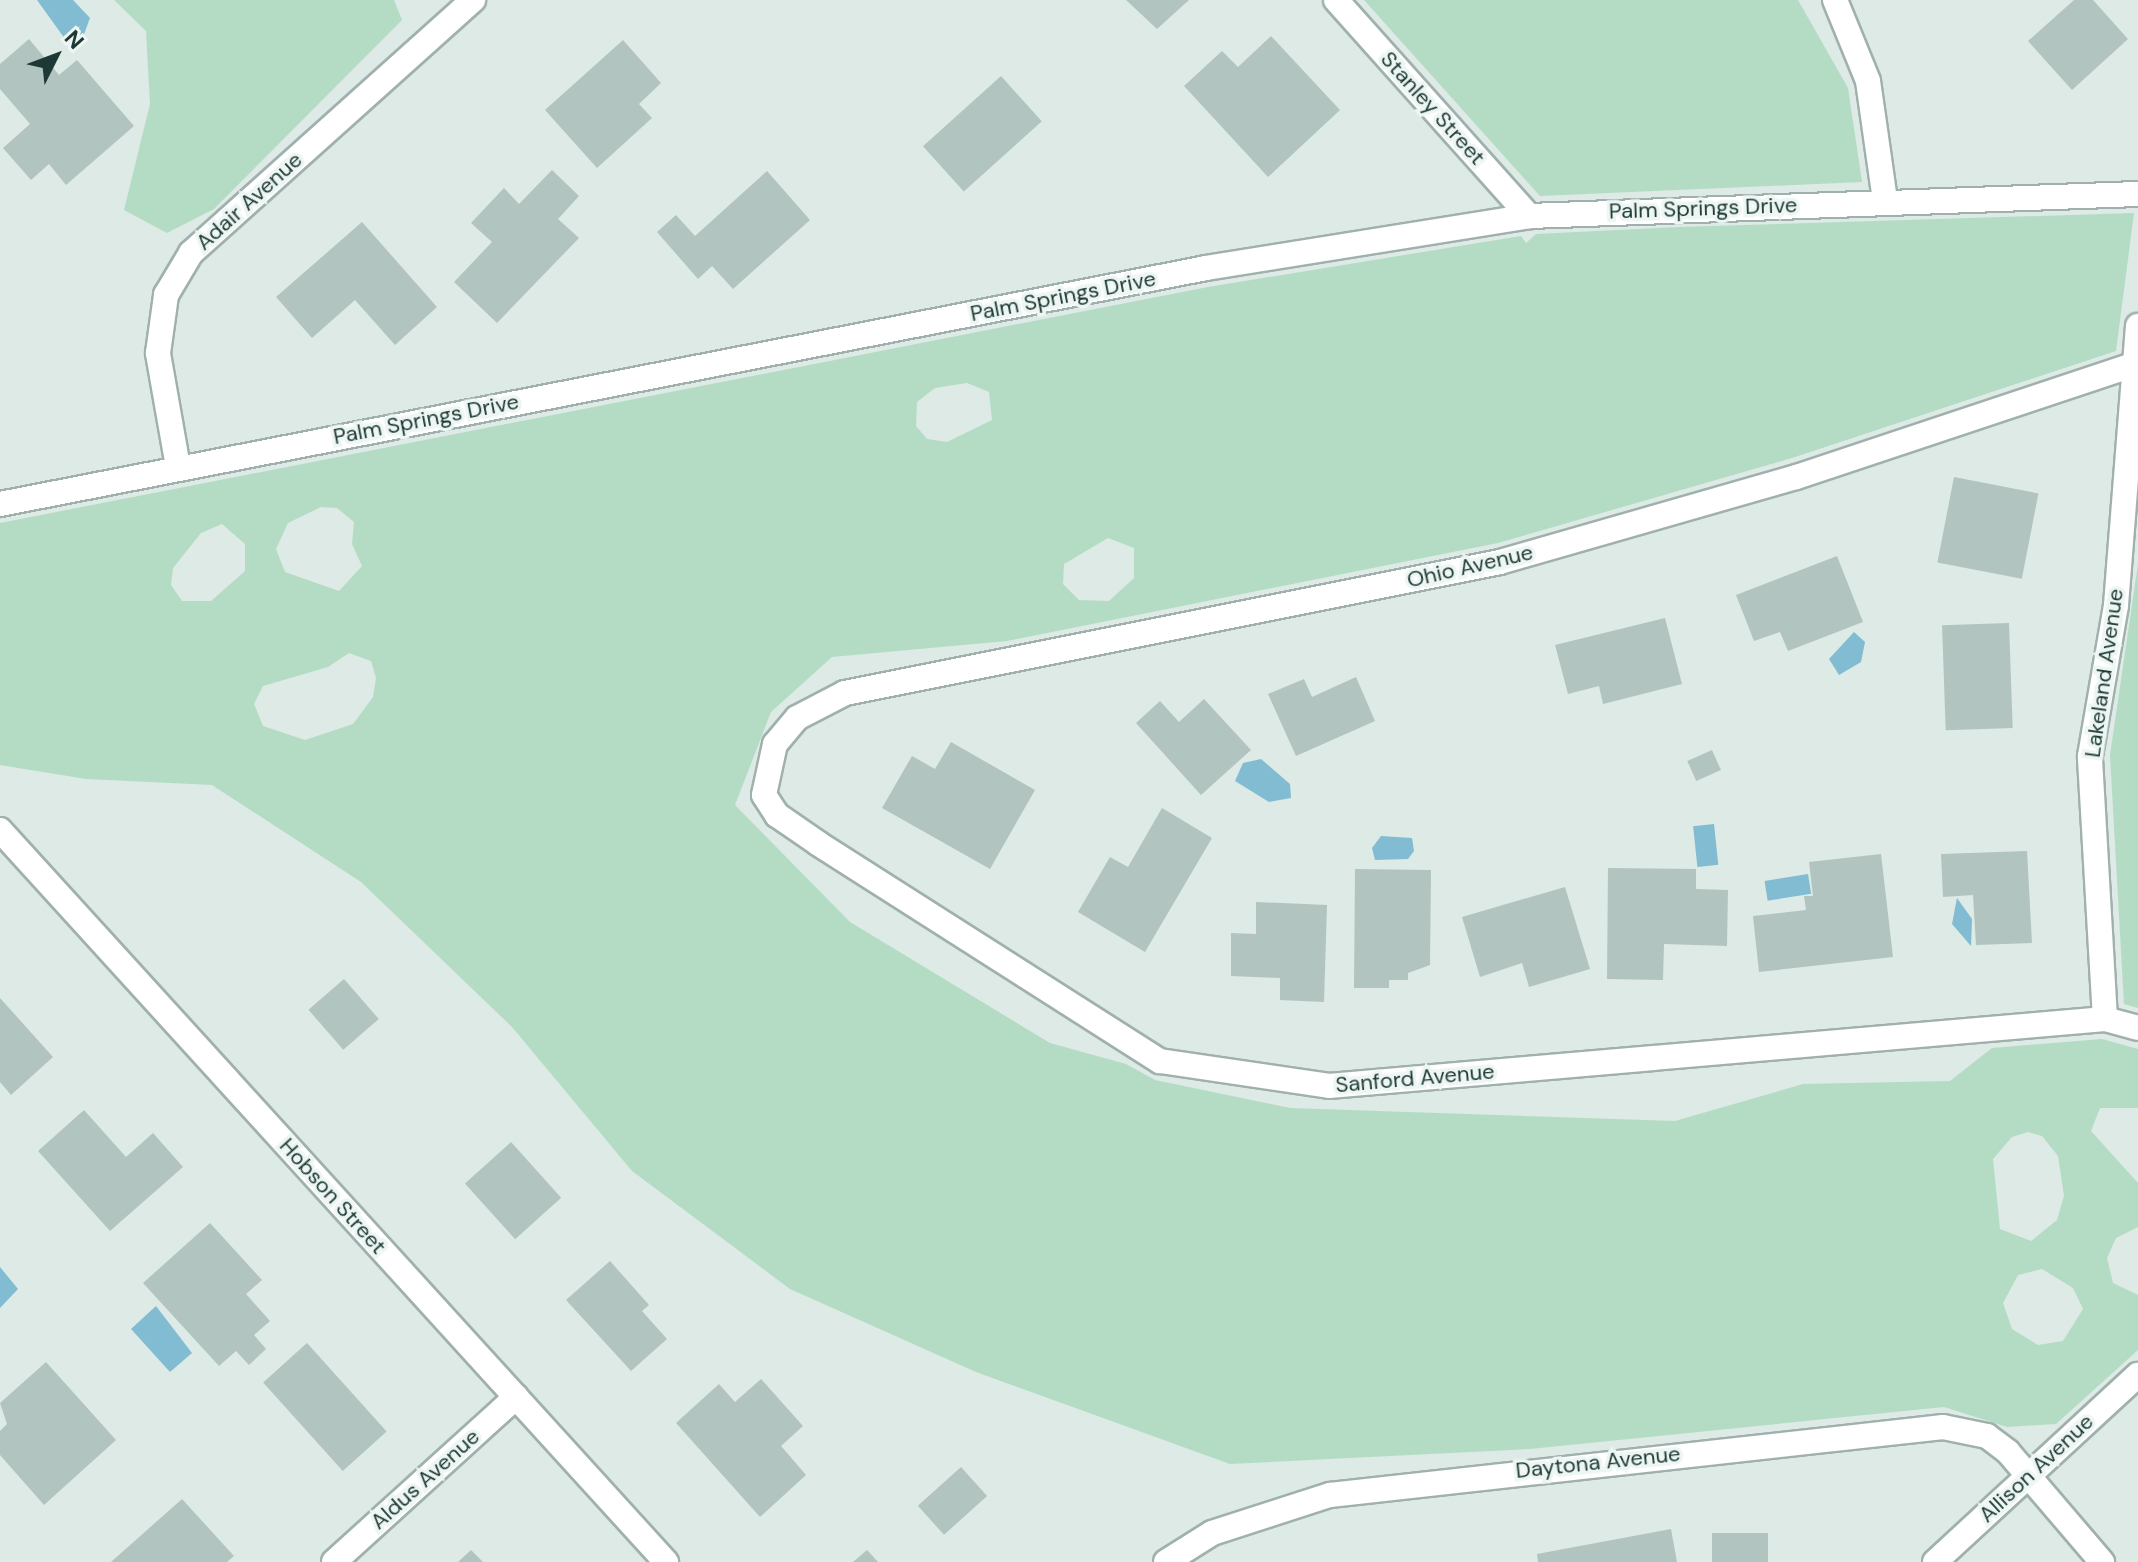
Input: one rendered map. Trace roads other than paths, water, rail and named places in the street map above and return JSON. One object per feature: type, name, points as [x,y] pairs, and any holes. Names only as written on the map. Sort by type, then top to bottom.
[{"type":"street","name":"Adair Avenue","points":[[178,467],[158,353],[166,295],[191,253],[473,0]]},
{"type":"street","name":"Stanley Street","points":[[1336,0],[1529,216]]},
{"type":"street","points":[[1835,0],[1868,81],[1885,201]]},
{"type":"street","name":"Palm Springs Drive","points":[[0,504],[1206,268],[1529,216],[2138,194]]},
{"type":"street","name":"Lakeland Avenue","points":[[2105,1019],[2090,756],[2116,605],[2138,326]]},
{"type":"street","name":"Ohio Avenue","points":[[797,718],[845,693],[1500,562],[1796,477],[2133,365]]},
{"type":"street","name":"Sanford Avenue","points":[[797,718],[775,744],[766,773],[764,795],[777,815],[1160,1061],[1329,1086],[2105,1019],[2138,1028]]},
{"type":"street","name":"Hobson Street","points":[[0,830],[666,1562]]},
{"type":"street","name":"Allison Avenue","points":[[1935,1562],[2138,1375]]},
{"type":"street","name":"Aldus Avenue","points":[[334,1562],[516,1397]]},
{"type":"street","name":"Daytona Avenue","points":[[1166,1562],[1212,1533],[1330,1495],[1943,1427],[1987,1436],[2102,1562]]},
{"type":"water","points":[[37,0],[73,0],[90,18],[83,37],[65,39]]},
{"type":"water","points":[[1854,632],[1865,642],[1861,662],[1839,675],[1829,659]]},
{"type":"water","points":[[1261,759],[1290,784],[1291,798],[1269,802],[1235,781],[1243,763]]},
{"type":"water","points":[[1714,824],[1718,865],[1697,867],[1693,826]]},
{"type":"water","points":[[1381,836],[1412,838],[1414,851],[1408,859],[1375,860],[1372,848]]},
{"type":"water","points":[[1808,874],[1811,894],[1768,901],[1765,881]]},
{"type":"water","points":[[1957,898],[1972,919],[1971,946],[1952,924]]},
{"type":"water","points":[[0,1267],[18,1289],[0,1308]]},
{"type":"water","points":[[156,1306],[192,1353],[170,1372],[131,1329]]}]
